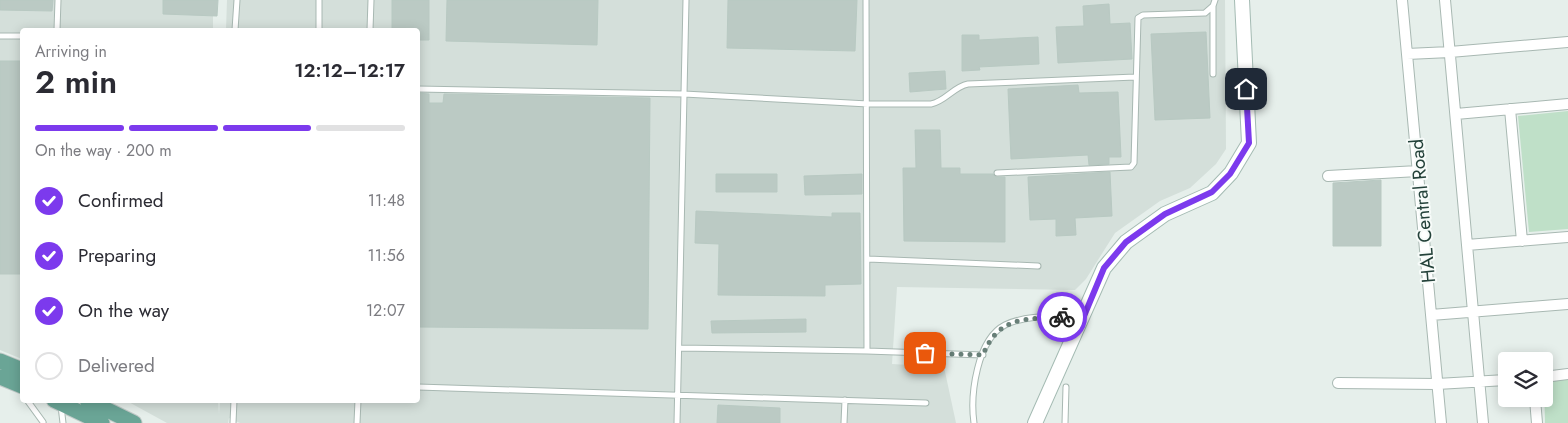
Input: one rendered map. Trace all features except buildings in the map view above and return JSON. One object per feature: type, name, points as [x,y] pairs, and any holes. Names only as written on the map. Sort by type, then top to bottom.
[{"type":"main road","points":[[1035,423],[1104,268],[1126,242],[1165,214],[1212,192],[1230,174],[1249,143],[1242,0]]},
{"type":"main road","points":[[0,361],[16,382]]},
{"type":"main road","points":[[60,403],[102,423]]},
{"type":"main road","points":[[93,403],[134,423]]},
{"type":"street","name":"HAL Central Road","points":[[1402,0],[1441,423]]},
{"type":"street","points":[[1445,0],[1483,423]]},
{"type":"street","points":[[1407,54],[1568,42]]},
{"type":"street","points":[[1456,114],[1568,104]]},
{"type":"street","points":[[1510,109],[1522,241]]},
{"type":"street","points":[[1328,176],[1418,171]]},
{"type":"street","points":[[1467,245],[1568,237]]},
{"type":"street","points":[[1431,315],[1568,304]]},
{"type":"street","points":[[1553,376],[1568,374]]},
{"type":"street","points":[[1338,383],[1437,384],[1498,381]]},
{"type":"street","points":[[1536,407],[1537,423]]},
{"type":"lane","points":[[57,28],[58,0]]},
{"type":"lane","points":[[235,28],[237,0]]},
{"type":"lane","points":[[319,0],[319,28]]},
{"type":"lane","points":[[370,28],[371,0]]},
{"type":"lane","points":[[677,423],[686,0]]},
{"type":"lane","points":[[866,0],[868,104],[867,351]]},
{"type":"lane","points":[[1214,3],[1214,74]]},
{"type":"lane","points":[[997,173],[1131,167],[1134,163],[1138,18],[1143,15],[1205,13],[1214,3]]},
{"type":"lane","points":[[0,36],[20,36]]},
{"type":"lane","points":[[420,89],[684,94],[868,104],[931,104],[940,101],[958,86],[968,84],[1135,77]]},
{"type":"lane","points":[[868,259],[1038,266]]},
{"type":"lane","points":[[974,423],[974,392],[977,369],[994,333],[1005,325],[1024,319],[1084,316]]},
{"type":"lane","points":[[678,348],[983,355]]},
{"type":"lane","points":[[420,387],[926,403]]},
{"type":"lane","points":[[1065,423],[1066,387]]},
{"type":"lane","points":[[844,400],[844,423]]},
{"type":"lane","points":[[29,403],[43,422]]},
{"type":"lane","points":[[58,403],[63,423]]},
{"type":"lane","points":[[234,403],[234,423]]},
{"type":"lane","points":[[357,423],[358,403]]},
{"type":"shaded area","points":[[0,0],[213,0],[213,28],[20,28],[20,358],[0,350]]},
{"type":"shaded area","points":[[227,0],[1225,0],[1226,149],[1216,164],[1190,188],[1160,201],[1115,233],[1086,279],[1075,290],[897,287],[892,364],[944,367],[956,423],[240,423],[229,418],[228,423],[167,423],[130,403],[218,403],[219,414],[220,403],[420,403],[420,28],[226,28]]},
{"type":"green space","points":[[1568,111],[1568,229],[1529,232],[1518,116]]},
{"type":"green space","points":[[1568,379],[1568,423],[1545,423],[1545,407],[1553,407],[1553,381]]},
{"type":"way so far","points":[[925,353],[983,355],[986,345],[994,333],[1005,325],[1024,319],[1062,317]]},
{"type":"route","points":[[1062,317],[1084,316],[1104,268],[1126,242],[1165,214],[1212,192],[1230,174],[1249,143],[1246,89]]}]
